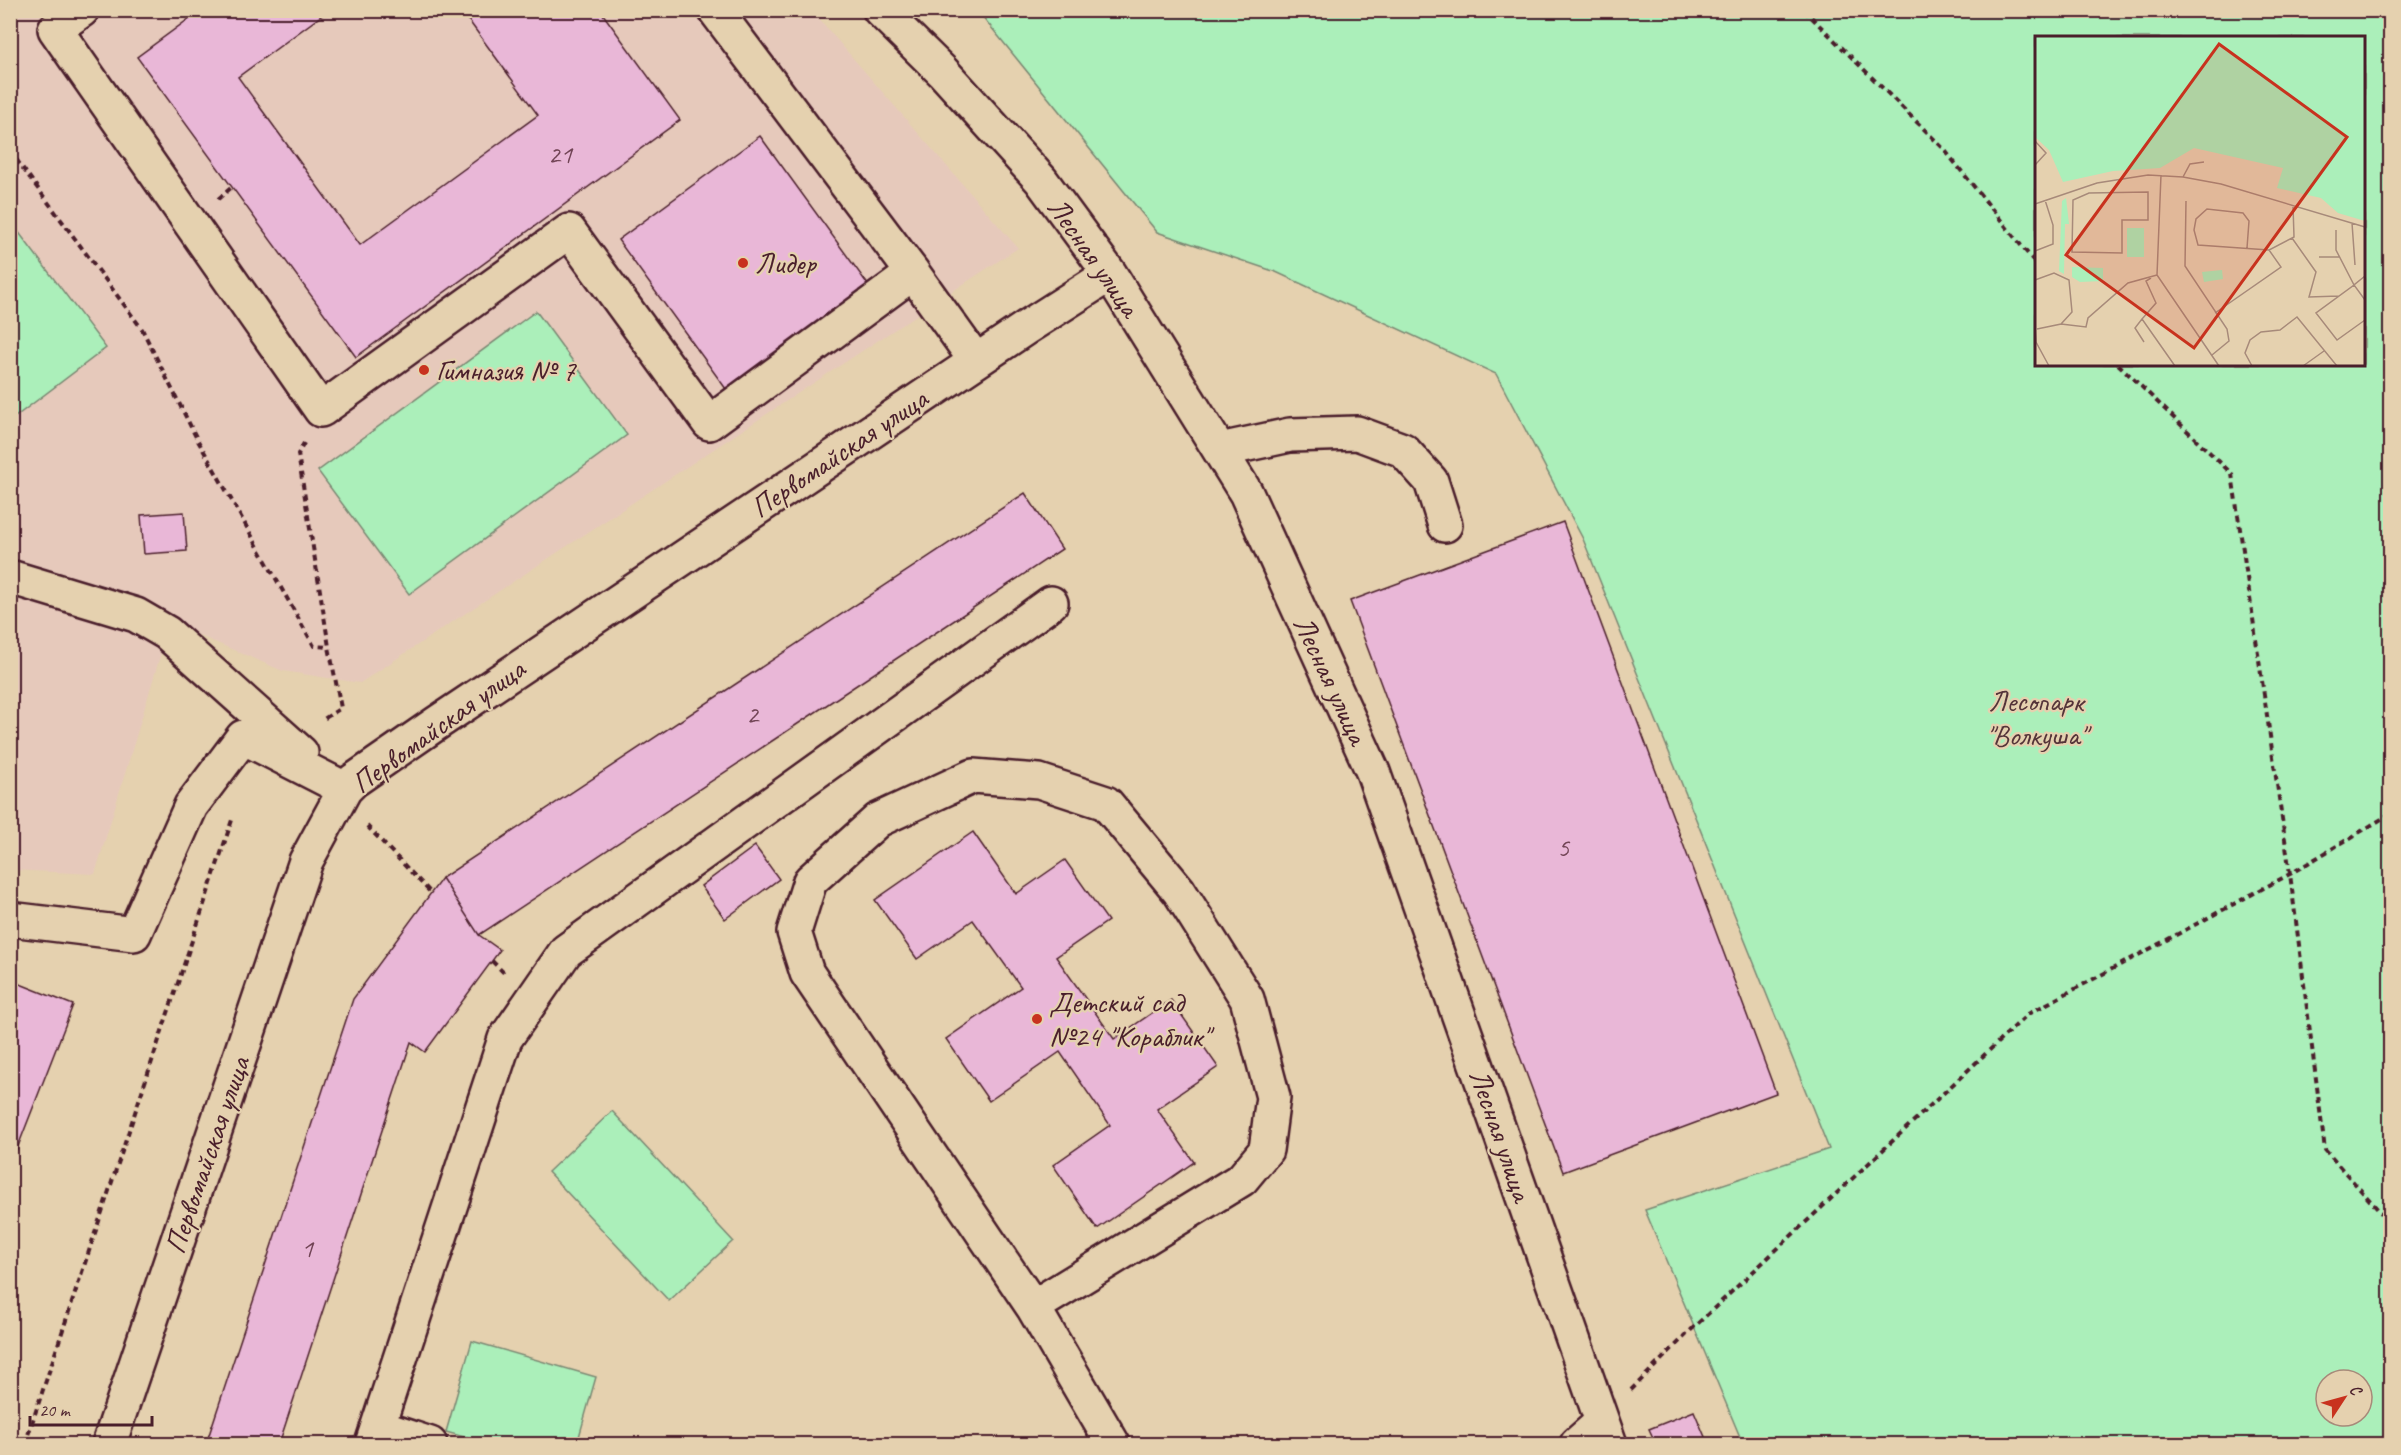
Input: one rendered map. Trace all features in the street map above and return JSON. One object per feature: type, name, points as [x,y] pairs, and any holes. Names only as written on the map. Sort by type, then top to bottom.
[{"type":"street","points":[[82,10],[55,29],[321,410],[568,231],[709,423],[913,273]]},
{"type":"street","points":[[714,10],[913,273],[976,361]]},
{"type":"street","name":"Лесная улица","points":[[880,10],[943,72],[1041,180],[1110,274],[1246,493],[1373,772],[1606,1433]]},
{"type":"street","name":"Первомайская улица","points":[[109,1444],[306,861],[345,789],[353,781],[437,723],[976,361],[1110,274]]},
{"type":"street","points":[[1220,450],[1290,435],[1357,433],[1403,450],[1431,482],[1446,525]]},
{"type":"street","points":[[10,578],[136,615],[167,633],[288,742],[345,789]]},
{"type":"street","points":[[430,1444],[375,1436],[505,1039],[566,951],[1051,603]]},
{"type":"street","points":[[10,919],[134,934],[191,806],[243,737],[345,789]]},
{"type":"street","points":[[1033,1307],[1242,1179],[1266,1150],[1273,1097],[1247,999],[1179,891],[1106,803],[1039,780],[973,776],[878,820],[810,881],[794,932],[807,973],[1033,1307],[1113,1444]]},
{"type":"street","points":[[1577,1444],[1606,1433]]},
{"type":"path","points":[[1804,10],[1943,148],[2035,262]]},
{"type":"path","points":[[10,151],[142,329],[196,439],[314,646],[329,647]]},
{"type":"path","points":[[2120,366],[2232,474],[2290,874],[2325,1150],[2391,1223]]},
{"type":"path","points":[[288,742],[341,708],[298,454],[321,410]]},
{"type":"path","points":[[1630,1390],[1694,1327],[2028,1014],[2290,874],[2391,814]]},
{"type":"path","points":[[25,1444],[233,815]]},
{"type":"path","points":[[364,823],[431,893]]},
{"type":"shaded area","name":"Гимназия № 7","points":[[11,11],[812,11],[1018,248],[360,683],[283,671],[170,623],[95,874],[11,870]]},
{"type":"green space","name":"Лесопарк \"Волкуша\"","points":[[978,11],[2390,11],[2390,1444],[1743,1444],[1645,1210],[1829,1149],[1583,539],[1496,374],[1276,272],[1157,232]]},
{"type":"green space","points":[[11,222],[106,348],[11,420]]},
{"type":"green space","points":[[536,311],[627,435],[409,594],[318,471]]},
{"type":"green space","points":[[612,1111],[733,1241],[669,1301],[548,1172]]},
{"type":"green space","points":[[472,1341],[596,1377],[577,1444],[489,1444],[446,1432]]},
{"type":"building","points":[[201,10],[329,10],[238,77],[360,245],[538,115],[461,10],[600,10],[680,120],[356,357],[137,57]]},
{"type":"building","name":"Лидер","points":[[760,136],[869,286],[726,389],[618,240]]},
{"type":"building","points":[[1025,493],[1062,549],[479,935],[442,878]]},
{"type":"building","points":[[184,512],[187,551],[144,554],[141,515]]},
{"type":"building","points":[[1563,522],[1776,1093],[1563,1172],[1350,601]]},
{"type":"building","name":"Детский сад №24 \"Кораблик\"","points":[[973,832],[1016,894],[1065,860],[1108,921],[1056,957],[1114,1039],[1171,1000],[1218,1067],[1157,1109],[1194,1162],[1097,1229],[1053,1165],[1110,1125],[1060,1052],[989,1101],[946,1039],[1021,987],[973,920],[917,959],[875,900]]},
{"type":"building","points":[[755,846],[779,879],[725,919],[701,886]]},
{"type":"building","points":[[442,878],[479,935],[500,950],[425,1052],[411,1042],[279,1444],[206,1444],[353,999]]},
{"type":"building","points":[[10,980],[73,1005],[10,1167]]},
{"type":"building","points":[[1694,1411],[1708,1444],[1656,1444],[1649,1429]]},
{"type":"place","name":"Лидер","points":[[743,263]]},
{"type":"place","name":"Гимназия № 7","points":[[424,370]]},
{"type":"place","name":"Детский сад №24 \"Кораблик\"","points":[[1037,1019]]}]
